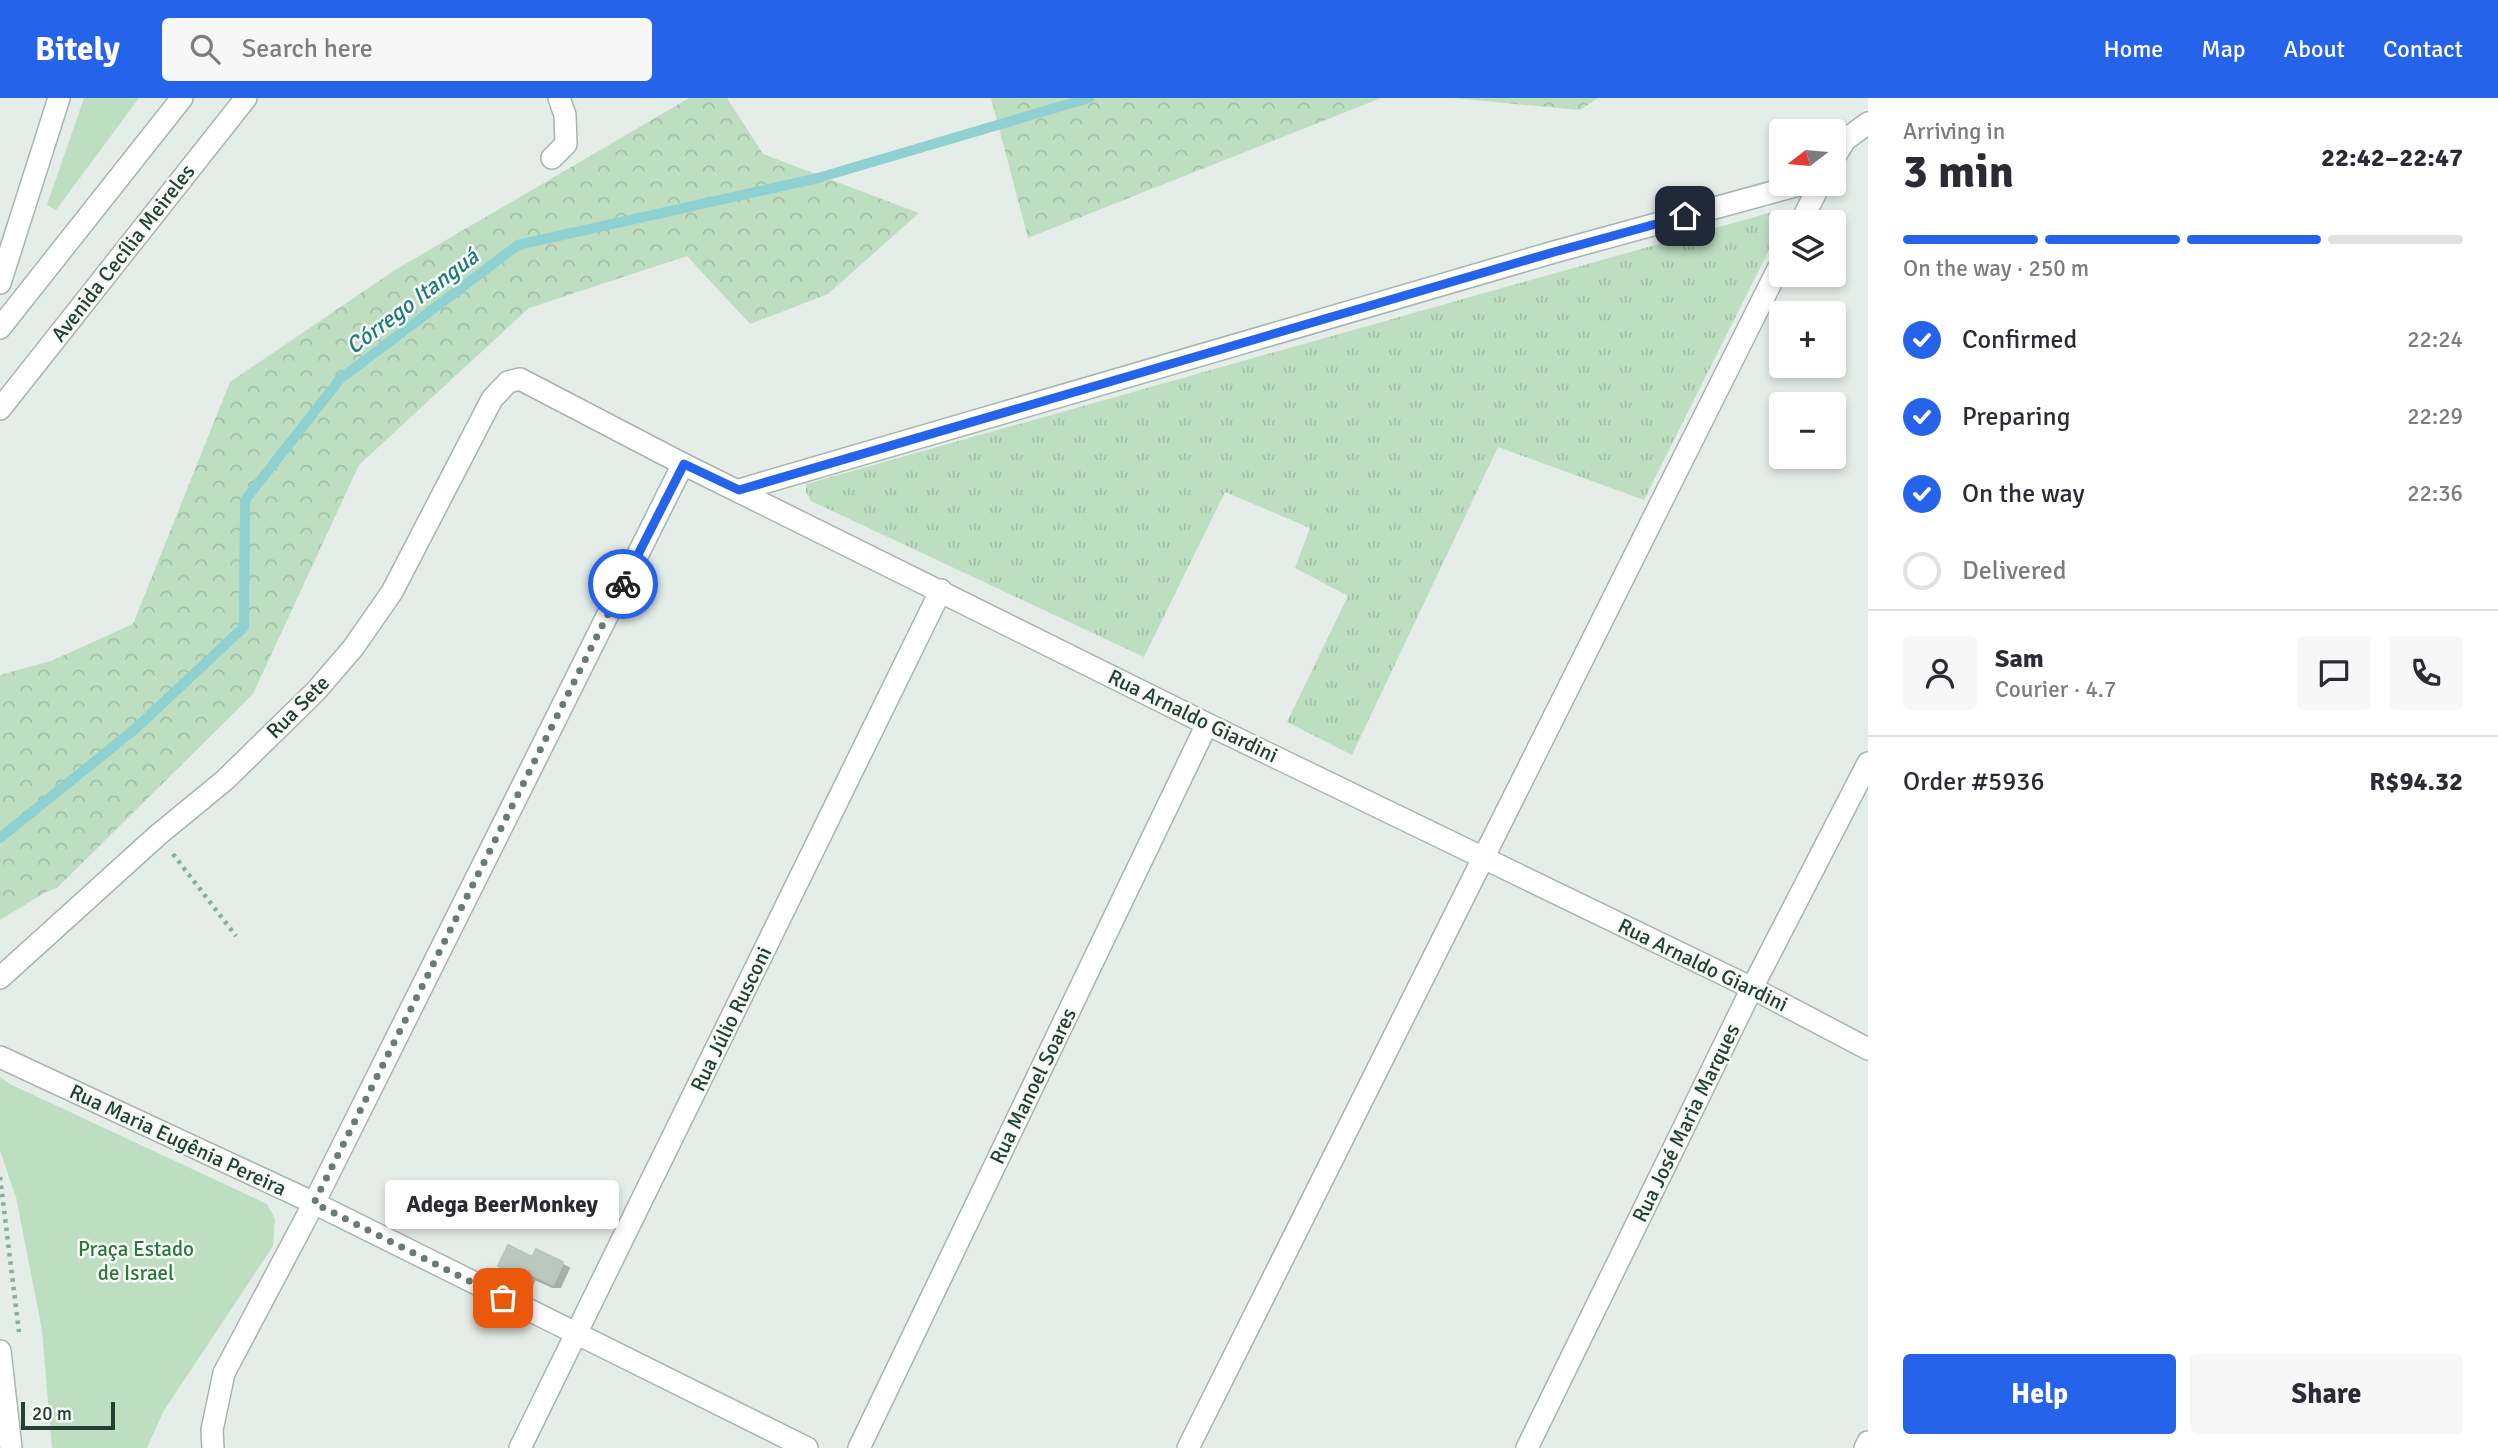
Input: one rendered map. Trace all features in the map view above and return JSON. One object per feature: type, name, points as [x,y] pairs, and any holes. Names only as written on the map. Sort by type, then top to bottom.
[{"type":"street","points":[[0,283],[59,98]]},
{"type":"street","points":[[0,328],[182,98]]},
{"type":"street","name":"Avenida Cecília Meireles","points":[[0,408],[246,98]]},
{"type":"street","points":[[552,158],[566,144],[565,115],[559,98]]},
{"type":"street","points":[[1846,139],[1868,123]]},
{"type":"street","points":[[739,490],[1554,252],[1769,193]]},
{"type":"street","points":[[1188,1448],[1769,287]]},
{"type":"street","name":"Rua Arnaldo Giardini","points":[[520,379],[684,464],[1207,724],[1752,988],[1868,1049]]},
{"type":"street","name":"Rua Sete","points":[[0,978],[158,835],[225,780],[316,691],[353,648],[392,592],[492,399],[508,382],[520,379]]},
{"type":"street","points":[[214,1448],[212,1430],[223,1373],[314,1203],[684,464]]},
{"type":"street","name":"Rua Júlio Rusconi","points":[[520,1448],[941,590]]},
{"type":"street","name":"Rua Manoel Soares","points":[[859,1448],[1207,724]]},
{"type":"street","name":"Rua José Maria Marques","points":[[1527,1448],[1752,988],[1868,763]]},
{"type":"street","name":"Rua Maria Eugênia Pereira","points":[[0,1057],[314,1203],[807,1448]]},
{"type":"street","points":[[0,1351],[11,1448]]},
{"type":"street","points":[[1865,1448],[1868,1442]]},
{"type":"path","points":[[158,835],[236,936]]},
{"type":"path","points":[[0,1177],[20,1340]]},
{"type":"green space","points":[[84,98],[139,98],[56,210],[47,205]]},
{"type":"green space","points":[[689,98],[727,98],[763,154],[919,213],[828,294],[750,324],[687,256],[529,308],[359,465],[253,694],[57,888],[0,920],[0,675],[51,661],[133,624],[230,382],[395,270]]},
{"type":"green space","points":[[991,98],[1381,98],[1028,238]]},
{"type":"green space","points":[[1453,98],[1598,98],[1580,110]]},
{"type":"green space","points":[[1769,213],[1769,250],[1644,500],[1498,447],[1352,755],[1287,722],[1348,596],[1295,568],[1310,528],[1225,492],[1144,657],[811,501],[806,492],[806,484]]},
{"type":"green space","name":"Praça Estado de Israel","points":[[0,1077],[267,1204],[275,1219],[273,1246],[163,1412],[147,1448],[52,1448],[42,1330],[16,1197],[0,1151]]},
{"type":"building","points":[[508,1245],[532,1257],[536,1249],[563,1262],[553,1284],[529,1273],[526,1280],[498,1266]]},
{"type":"waterway","name":"Córrego Itanguá","points":[[0,838],[135,729],[244,627],[245,500],[340,379],[518,245],[818,178],[1089,98]]},
{"type":"way so far","points":[[503,1298],[314,1203],[623,584]]},
{"type":"place","name":"Adega BeerMonkey","points":[[503,1298]]},
{"type":"route","points":[[623,584],[684,464],[739,490],[1685,216]]}]
